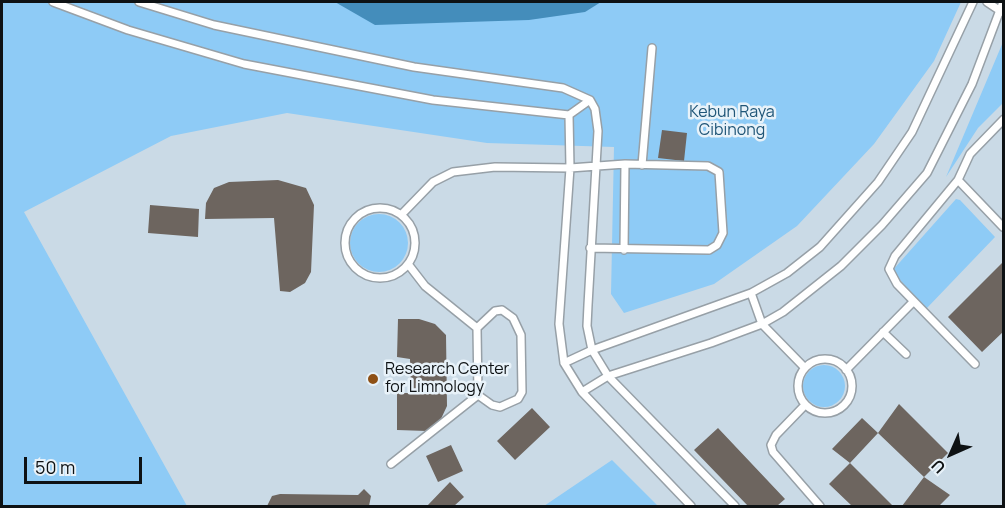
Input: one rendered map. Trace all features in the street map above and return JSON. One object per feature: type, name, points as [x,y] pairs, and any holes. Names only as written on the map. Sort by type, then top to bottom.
[{"type":"lane","points":[[53,2],[128,30],[244,64],[433,100],[569,115],[590,100]]},
{"type":"lane","points":[[140,2],[214,25],[414,67],[563,88],[590,100],[597,116],[587,326],[592,350],[608,376],[735,507]]},
{"type":"lane","points":[[564,363],[592,350],[686,319],[751,293],[787,273],[820,247],[878,182],[912,132],[973,2]]},
{"type":"lane","points":[[987,2],[1002,12]]},
{"type":"lane","points":[[582,392],[608,376],[711,344],[762,324],[783,312],[841,266],[882,225],[927,172],[972,84],[1002,12],[1003,2]]},
{"type":"lane","points":[[642,165],[652,48]]},
{"type":"lane","points":[[569,115],[570,168],[559,324],[564,363],[582,392],[691,507]]},
{"type":"lane","points":[[975,364],[891,277],[890,264],[958,180],[970,154],[1004,119]]},
{"type":"lane","points":[[624,250],[625,164]]},
{"type":"lane","points":[[401,214],[433,182],[453,172],[495,167],[570,168],[625,164],[715,168],[721,177],[723,233],[721,240],[709,250],[590,248]]},
{"type":"lane","points":[[958,180],[1003,227]]},
{"type":"lane","points":[[379,207],[401,214],[410,225],[415,237],[414,251],[408,264],[396,274],[374,277],[353,265],[346,251],[348,228],[364,211],[379,207]]},
{"type":"lane","points":[[408,264],[430,291],[477,328]]},
{"type":"lane","points":[[751,293],[762,324],[805,368]]},
{"type":"lane","points":[[846,370],[913,302]]},
{"type":"lane","points":[[502,310],[513,318],[521,335],[522,392],[518,399],[500,407],[492,405],[478,395],[477,328],[495,311],[502,310]]},
{"type":"lane","points":[[883,332],[906,354]]},
{"type":"lane","points":[[830,360],[846,370],[852,385],[851,393],[842,407],[828,413],[812,410],[806,405],[798,391],[800,375],[805,368],[812,362],[830,360]]},
{"type":"lane","points":[[391,464],[478,395]]},
{"type":"lane","points":[[806,405],[776,435],[771,445],[773,452],[820,507]]},
{"type":"shaded area","points":[[2,2],[1003,2],[1003,506],[2,506]]},
{"type":"shaded area","points":[[335,2],[601,2],[585,12],[529,20],[375,25]]},
{"type":"green space","name":"Kebun Raya Cibinong","points":[[2,2],[961,2],[934,61],[874,144],[797,226],[714,284],[624,313],[611,294],[614,147],[487,143],[287,113],[171,136],[24,212],[187,506],[2,506]]},
{"type":"green space","points":[[1003,42],[1003,103],[978,128],[946,177]]},
{"type":"green space","points":[[956,199],[960,200],[995,237],[926,309],[892,271]]},
{"type":"green space","points":[[379,214],[390,216],[400,222],[406,232],[408,243],[406,254],[400,264],[390,270],[379,272],[368,270],[358,264],[352,254],[350,243],[352,232],[358,222],[368,216]]},
{"type":"green space","points":[[824,365],[832,366],[839,371],[844,378],[844,394],[839,401],[832,406],[824,407],[816,406],[809,401],[804,394],[803,386],[804,378],[809,371],[816,366]]},
{"type":"green space","points":[[612,460],[658,506],[544,506]]},
{"type":"building","points":[[662,130],[687,133],[684,161],[658,158]]},
{"type":"building","points":[[278,180],[306,188],[314,205],[311,272],[305,283],[290,292],[280,291],[274,218],[205,219],[206,203],[214,188],[229,182]]},
{"type":"building","points":[[150,205],[199,209],[198,237],[148,233]]},
{"type":"building","points":[[1004,261],[1004,331],[982,352],[948,317]]},
{"type":"building","points":[[398,319],[419,319],[435,324],[446,335],[447,406],[440,421],[427,431],[397,430],[397,393],[411,393],[410,359],[397,357]]},
{"type":"building","points":[[899,404],[948,453],[924,477],[878,433]]},
{"type":"building","points":[[532,408],[550,427],[515,460],[497,441]]},
{"type":"building","points":[[862,418],[878,433],[850,463],[832,449]]},
{"type":"building","points":[[718,428],[785,499],[777,506],[748,506],[694,450]]},
{"type":"building","points":[[451,445],[463,471],[438,482],[426,456]]},
{"type":"building","points":[[850,463],[893,506],[852,506],[829,484]]},
{"type":"building","points":[[924,477],[950,495],[939,506],[902,506]]},
{"type":"building","points":[[450,482],[464,497],[454,506],[427,506]]},
{"type":"building","points":[[364,489],[371,496],[369,506],[267,506],[272,496],[280,494],[358,495]]},
{"type":"place","name":"Research Center for Limnology","points":[[373,379]]}]
